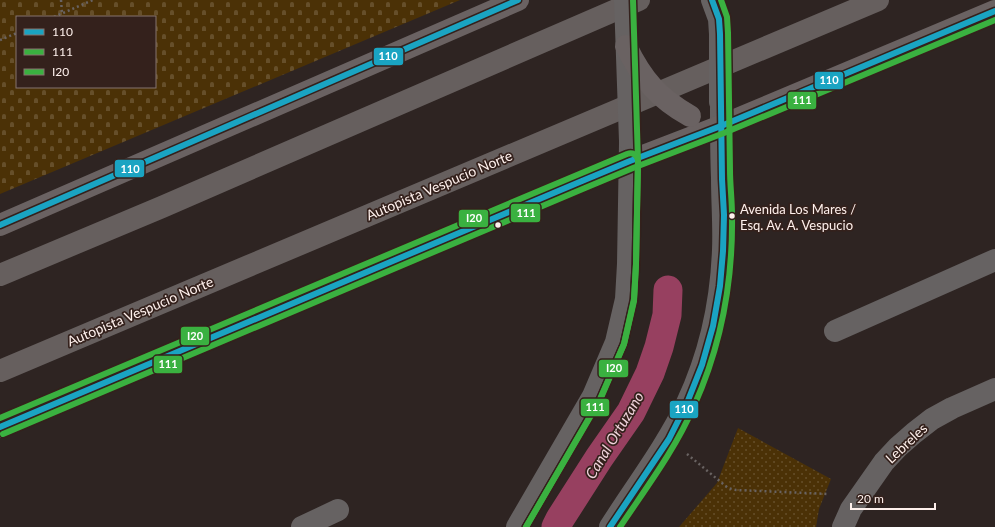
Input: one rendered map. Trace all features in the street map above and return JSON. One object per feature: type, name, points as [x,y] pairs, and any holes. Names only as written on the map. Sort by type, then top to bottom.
[{"type":"highway","points":[[0,275],[176,201],[639,0]]},
{"type":"highway","name":"Autopista Vespucio Norte","points":[[0,371],[878,0]]},
{"type":"main road","points":[[0,225],[518,0]]},
{"type":"main road","points":[[0,427],[630,151],[721,126],[995,11]]},
{"type":"main road","points":[[626,46],[635,64],[658,94],[690,116],[721,126]]},
{"type":"street","points":[[517,527],[593,396],[616,342],[626,299],[630,151],[625,0]]},
{"type":"street","points":[[610,527],[669,439],[687,402],[702,365],[713,326],[719,293],[724,243],[724,215],[720,102],[720,34],[719,19],[712,0]]},
{"type":"street","points":[[835,331],[995,260]]},
{"type":"street","name":"Lebreles","points":[[843,527],[860,496],[884,462],[898,447],[932,419],[952,408],[995,389]]},
{"type":"street","points":[[302,527],[338,510]]},
{"type":"path","points":[[61,0],[62,13]]},
{"type":"path","points":[[56,16],[93,0]]},
{"type":"path","points":[[0,40],[16,33]]},
{"type":"path","points":[[669,439],[728,488],[736,490],[860,496]]},
{"type":"green space","points":[[0,0],[460,0],[0,194]]},
{"type":"green space","points":[[738,428],[831,479],[819,509],[816,527],[679,527],[717,483]]},
{"type":"waterway","name":"Canal Ortuzano","points":[[556,527],[599,458],[631,412],[650,373],[659,347],[667,315],[668,290]]},
{"type":"transit line","name":"110","points":[[0,225],[518,0]]},
{"type":"transit line","name":"111","points":[[526,527],[600,399],[624,344],[634,301],[638,161],[633,0]]},
{"type":"transit line","name":"110","points":[[610,527],[669,439],[687,403],[702,365],[713,326],[720,286],[724,215],[722,179],[720,34],[719,19],[712,0]]},
{"type":"transit line","name":"111","points":[[620,527],[660,468],[678,438],[694,406],[711,360],[724,312],[730,264],[732,215],[728,33],[727,17],[721,0]]},
{"type":"transit line","name":"110","points":[[0,427],[582,181],[721,126],[995,11]]},
{"type":"transit line","name":"111","points":[[3,434],[585,188],[724,133],[995,20]]},
{"type":"transit line","name":"I20","points":[[0,418],[629,153],[633,154],[636,155],[638,160],[636,264],[634,299],[624,344],[600,400],[526,527]]},
{"type":"place","name":"Avenida Los Mares / Esq. Av. A. Vespucio","points":[[732,216]]}]
